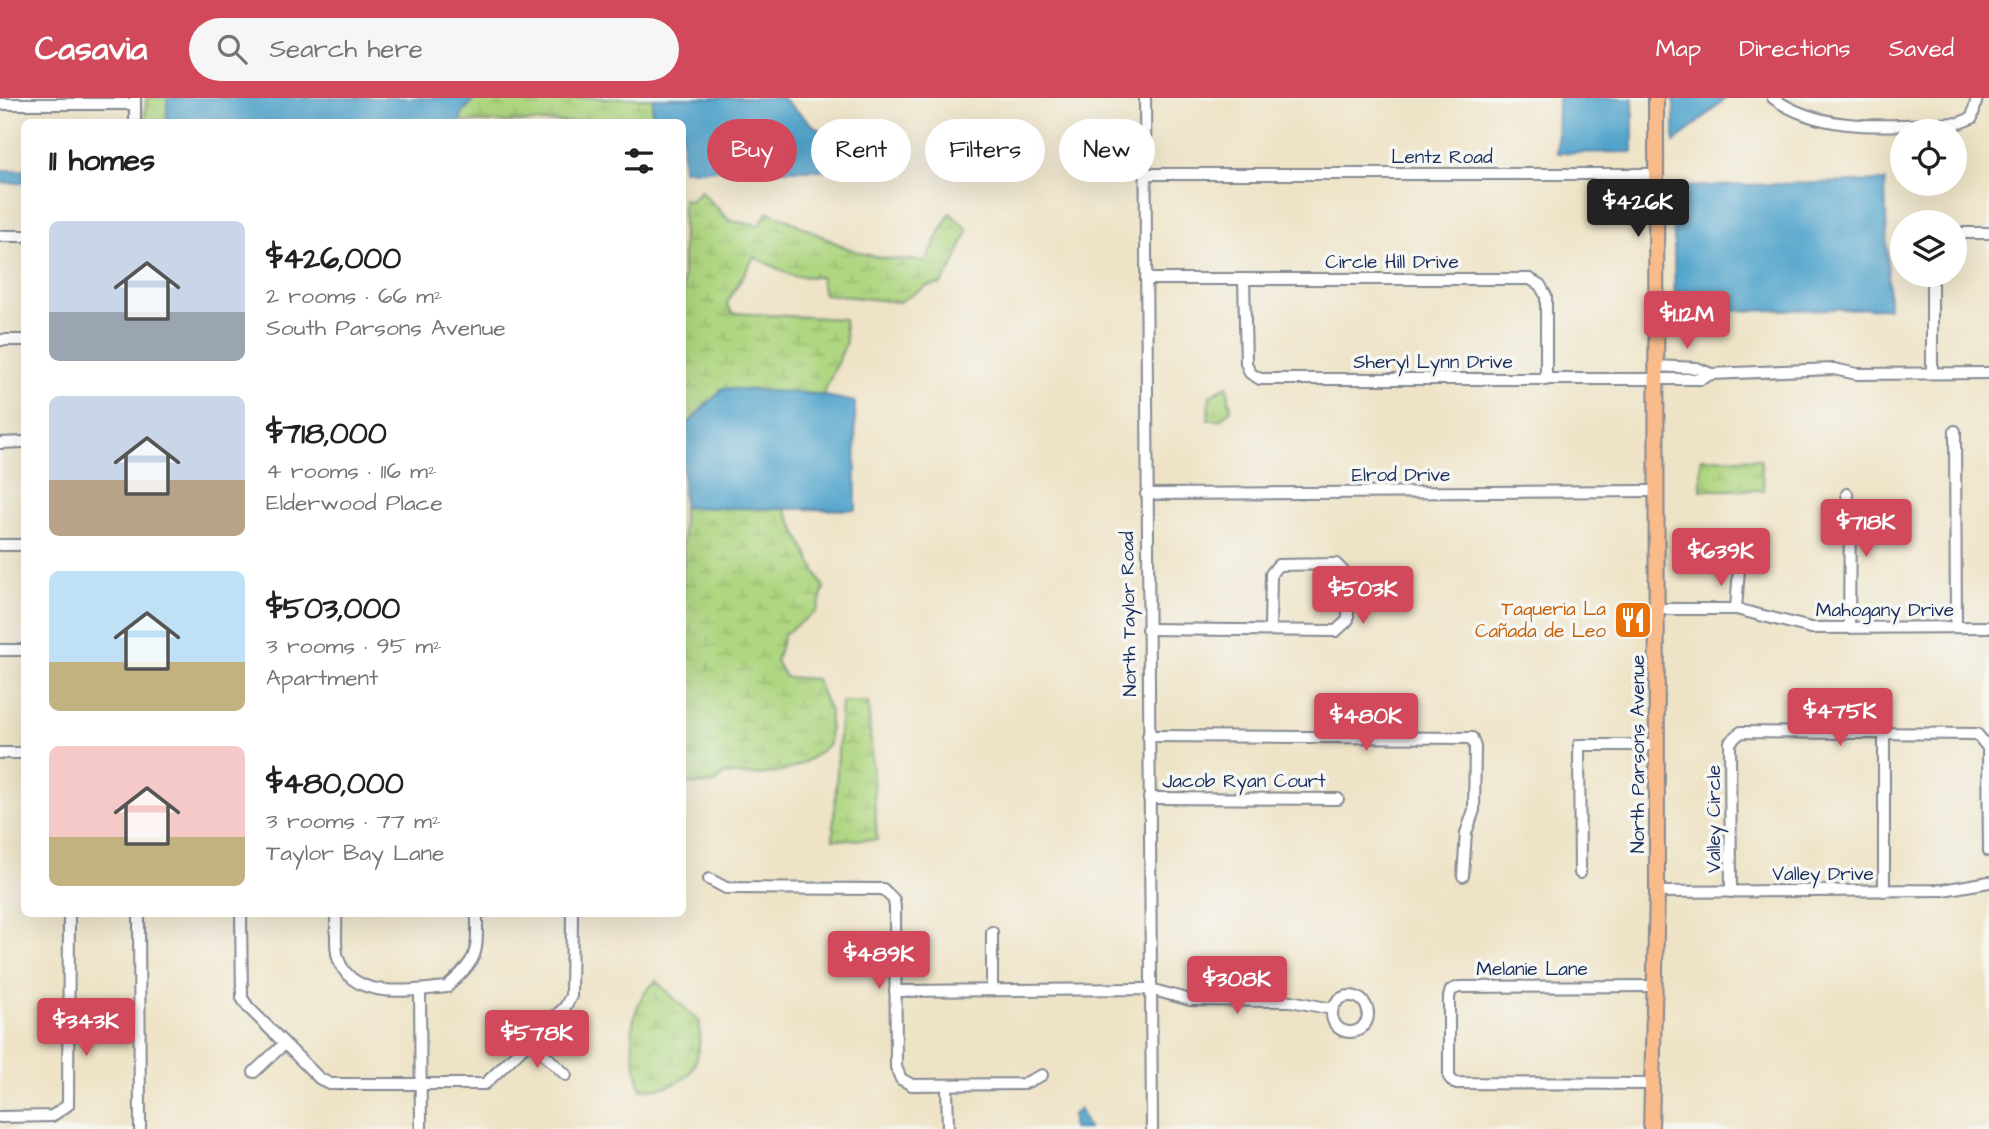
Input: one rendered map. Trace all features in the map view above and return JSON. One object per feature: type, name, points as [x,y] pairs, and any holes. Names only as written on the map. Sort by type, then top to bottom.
[{"type":"main road","name":"North Parsons Avenue","points":[[1651,1129],[1657,892],[1656,98]]},
{"type":"street","name":"North Taylor Road","points":[[1145,98],[1145,119]]},
{"type":"street","points":[[1773,98],[1802,116],[1844,124],[1958,123],[1972,117],[1977,98]]},
{"type":"street","points":[[0,104],[135,101],[135,119]]},
{"type":"street","name":"Lentz Road","points":[[1155,174],[1656,174]]},
{"type":"street","name":"North Taylor Road","points":[[1145,182],[1152,1129]]},
{"type":"street","points":[[1967,233],[1989,233]]},
{"type":"street","points":[[0,236],[21,236]]},
{"type":"street","name":"Circle Hill Drive","points":[[1146,279],[1536,281],[1546,296],[1546,380]]},
{"type":"street","name":"Sheryl Lynn Drive","points":[[1244,279],[1246,363],[1250,373],[1261,379],[1546,380],[1697,368],[1711,374],[1834,369],[1857,374],[1989,373]]},
{"type":"street","points":[[1932,373],[1933,287]]},
{"type":"street","points":[[0,340],[21,340]]},
{"type":"street","points":[[1955,431],[1956,627]]},
{"type":"street","points":[[0,443],[21,442]]},
{"type":"street","name":"Elrod Drive","points":[[1146,494],[1656,491]]},
{"type":"street","points":[[1847,494],[1850,510],[1849,628]]},
{"type":"street","points":[[0,545],[21,545]]},
{"type":"street","points":[[1147,629],[1270,628],[1278,631],[1342,628],[1348,620],[1348,576],[1345,570],[1336,564],[1278,565],[1271,574],[1270,628]]},
{"type":"street","points":[[1736,609],[1739,569]]},
{"type":"street","name":"Mahogany Drive","points":[[1657,608],[1736,609],[1791,625],[1849,628],[1989,627]]},
{"type":"street","points":[[0,650],[21,650]]},
{"type":"street","name":"Valley Circle","points":[[1731,892],[1730,741],[1741,732],[1970,732],[1982,738],[1988,748],[1989,851]]},
{"type":"street","points":[[1884,733],[1884,891]]},
{"type":"street","points":[[1148,736],[1462,735],[1472,738],[1475,747],[1474,810],[1466,833],[1463,876]]},
{"type":"street","points":[[1580,873],[1579,745],[1657,746]]},
{"type":"street","points":[[0,753],[21,753]]},
{"type":"street","name":"Jacob Ryan Court","points":[[1149,798],[1338,799]]},
{"type":"street","points":[[709,879],[726,888],[883,889],[894,900],[895,908],[898,1073],[912,1085],[947,1086],[1023,1084],[1042,1075]]},
{"type":"street","name":"Valley Drive","points":[[1657,892],[1943,890],[1989,882]]},
{"type":"street","points":[[0,1117],[52,1116],[68,1105],[69,917]]},
{"type":"street","points":[[139,917],[140,1129]]},
{"type":"street","points":[[241,917],[242,998],[319,1078],[330,1084],[421,1086],[485,1084],[565,1007],[571,996],[572,917]]},
{"type":"street","points":[[336,917],[338,957],[359,983],[376,990],[420,990],[447,986],[472,963],[477,950],[477,917]]},
{"type":"street","points":[[992,933],[992,990]]},
{"type":"street","name":"Melanie Lane","points":[[1651,1084],[1454,1083],[1449,1072],[1449,997],[1451,990],[1459,987],[1654,986]]},
{"type":"street","points":[[895,990],[1150,989],[1190,1000],[1291,1001],[1332,1009]]},
{"type":"street","points":[[420,990],[421,1129]]},
{"type":"street","points":[[530,1041],[566,1075]]},
{"type":"street","points":[[254,1072],[284,1044]]},
{"type":"street","points":[[947,1086],[948,1129]]},
{"type":"green space","points":[[146,98],[167,98],[167,119],[145,119]]},
{"type":"green space","points":[[475,98],[653,98],[652,119],[461,119],[462,113]]},
{"type":"green space","points":[[700,191],[730,221],[759,225],[768,212],[853,250],[883,258],[926,261],[950,213],[968,230],[954,264],[941,284],[927,286],[899,302],[824,294],[820,277],[793,276],[754,257],[727,303],[732,313],[844,319],[846,343],[823,395],[787,391],[707,402],[686,426],[686,200],[690,201]]},
{"type":"green space","points":[[1227,386],[1231,409],[1220,420],[1208,420],[1210,395]]},
{"type":"green space","points":[[1701,458],[1760,459],[1764,490],[1701,490]]},
{"type":"green space","points":[[686,507],[785,509],[824,588],[817,611],[784,634],[776,661],[785,677],[816,679],[830,712],[829,744],[804,762],[781,772],[756,775],[725,774],[715,783],[686,785]]},
{"type":"green space","points":[[841,702],[868,702],[877,840],[833,839]]},
{"type":"green space","points":[[656,981],[700,1023],[700,1039],[695,1064],[682,1080],[672,1085],[641,1089],[634,1060],[632,1032],[638,1004]]},
{"type":"water","points":[[167,98],[475,98],[462,113],[461,119],[167,119]]},
{"type":"water","points":[[653,98],[782,98],[811,123],[811,170],[797,170],[797,119],[707,119],[707,170],[686,170],[686,119],[652,119]]},
{"type":"water","points":[[1558,98],[1633,98],[1633,152],[1557,153]]},
{"type":"water","points":[[1674,98],[1726,98],[1674,143]]},
{"type":"water","points":[[0,170],[21,170],[21,183],[0,183]]},
{"type":"water","points":[[1885,181],[1889,308],[1675,312],[1673,187]]},
{"type":"water","points":[[723,388],[816,394],[855,402],[856,510],[686,507],[686,426]]},
{"type":"water","points":[[1080,1109],[1088,1129],[1072,1129],[1072,1115]]},
{"type":"place","name":"Taqueria La Cañada de Leo","points":[[1633,620]]}]
